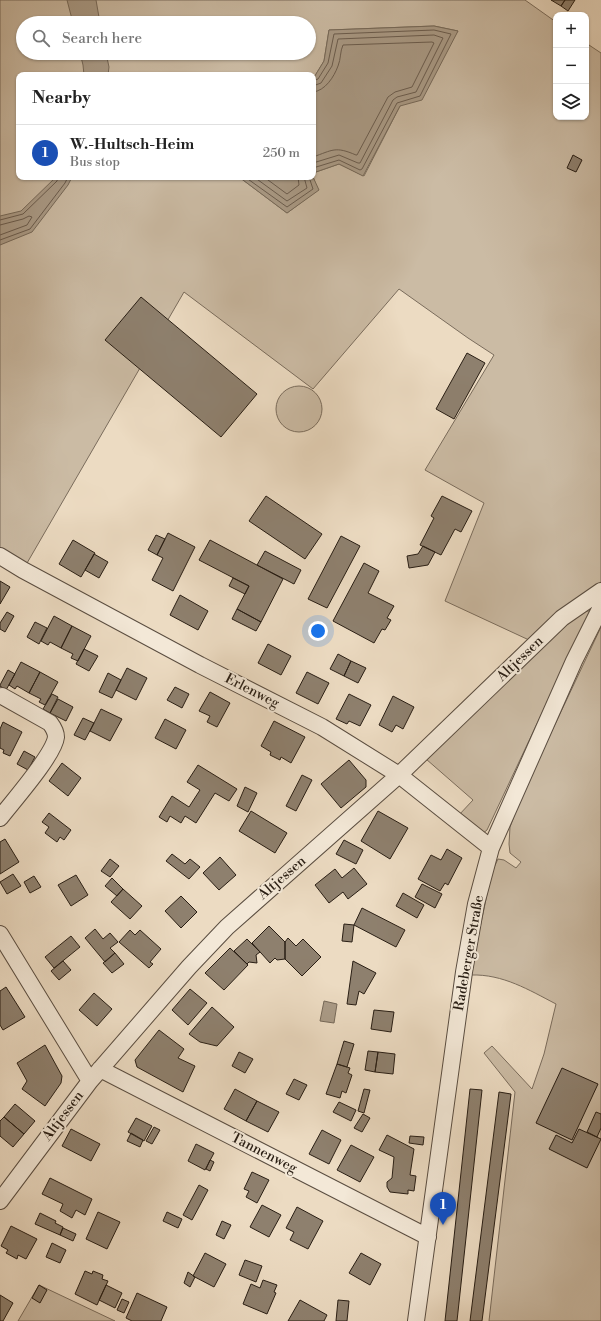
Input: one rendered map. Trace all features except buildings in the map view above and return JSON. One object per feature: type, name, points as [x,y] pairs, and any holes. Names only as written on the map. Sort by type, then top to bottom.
[{"type":"street","name":"Erlenweg","points":[[0,556],[23,570],[200,665],[322,727],[399,775],[491,848]]},
{"type":"street","name":"Altjessen","points":[[0,1201],[95,1075],[189,967],[227,927],[399,775],[562,618],[601,591]]},
{"type":"street","name":"Radeberger Straße","points":[[416,1321],[470,934],[476,904],[491,848],[574,661],[601,607]]},
{"type":"street","points":[[0,818],[51,751],[56,736],[55,729],[50,723],[2,696]]},
{"type":"street","points":[[0,934],[95,1075]]},
{"type":"street","name":"Tannenweg","points":[[95,1075],[428,1237]]},
{"type":"shaded area","points":[[0,0],[525,0],[553,20],[553,120],[589,120],[589,45],[601,53],[601,582],[560,613],[529,640],[445,601],[484,503],[425,470],[494,355],[399,289],[313,389],[184,292],[23,570],[0,556]]},
{"type":"shaded area","points":[[304,386],[316,392],[321,400],[321,418],[316,426],[308,431],[294,432],[282,426],[277,418],[276,404],[282,392],[290,387]]},
{"type":"shaded area","points":[[583,611],[590,611],[487,830],[482,834],[458,816],[473,800],[426,759],[542,646]]},
{"type":"shaded area","points":[[601,627],[601,1321],[489,1321],[515,1092],[484,1053],[492,1046],[532,1089],[544,1054],[556,1004],[526,988],[505,980],[483,975],[471,975],[493,871],[498,859],[504,860],[516,868],[521,862],[510,853],[510,827],[523,792]]},
{"type":"shaded area","points":[[39,1285],[115,1321],[18,1321]]},
{"type":"water","points":[[67,0],[96,0],[99,16],[71,16]]},
{"type":"water","points":[[434,26],[458,31],[422,100],[400,106],[363,176],[339,164],[316,172],[316,74],[324,61],[329,30]]},
{"type":"water","points":[[82,60],[108,60],[108,72],[84,72]]},
{"type":"water","points":[[53,180],[70,180],[32,232],[0,245],[0,216],[21,211]]},
{"type":"water","points":[[243,180],[314,180],[319,190],[287,213]]},
{"type":"water","points":[[324,1001],[337,1004],[334,1023],[320,1021]]},
{"type":"place","name":"W.-Hultsch-Heim","points":[[443,1225]]}]
